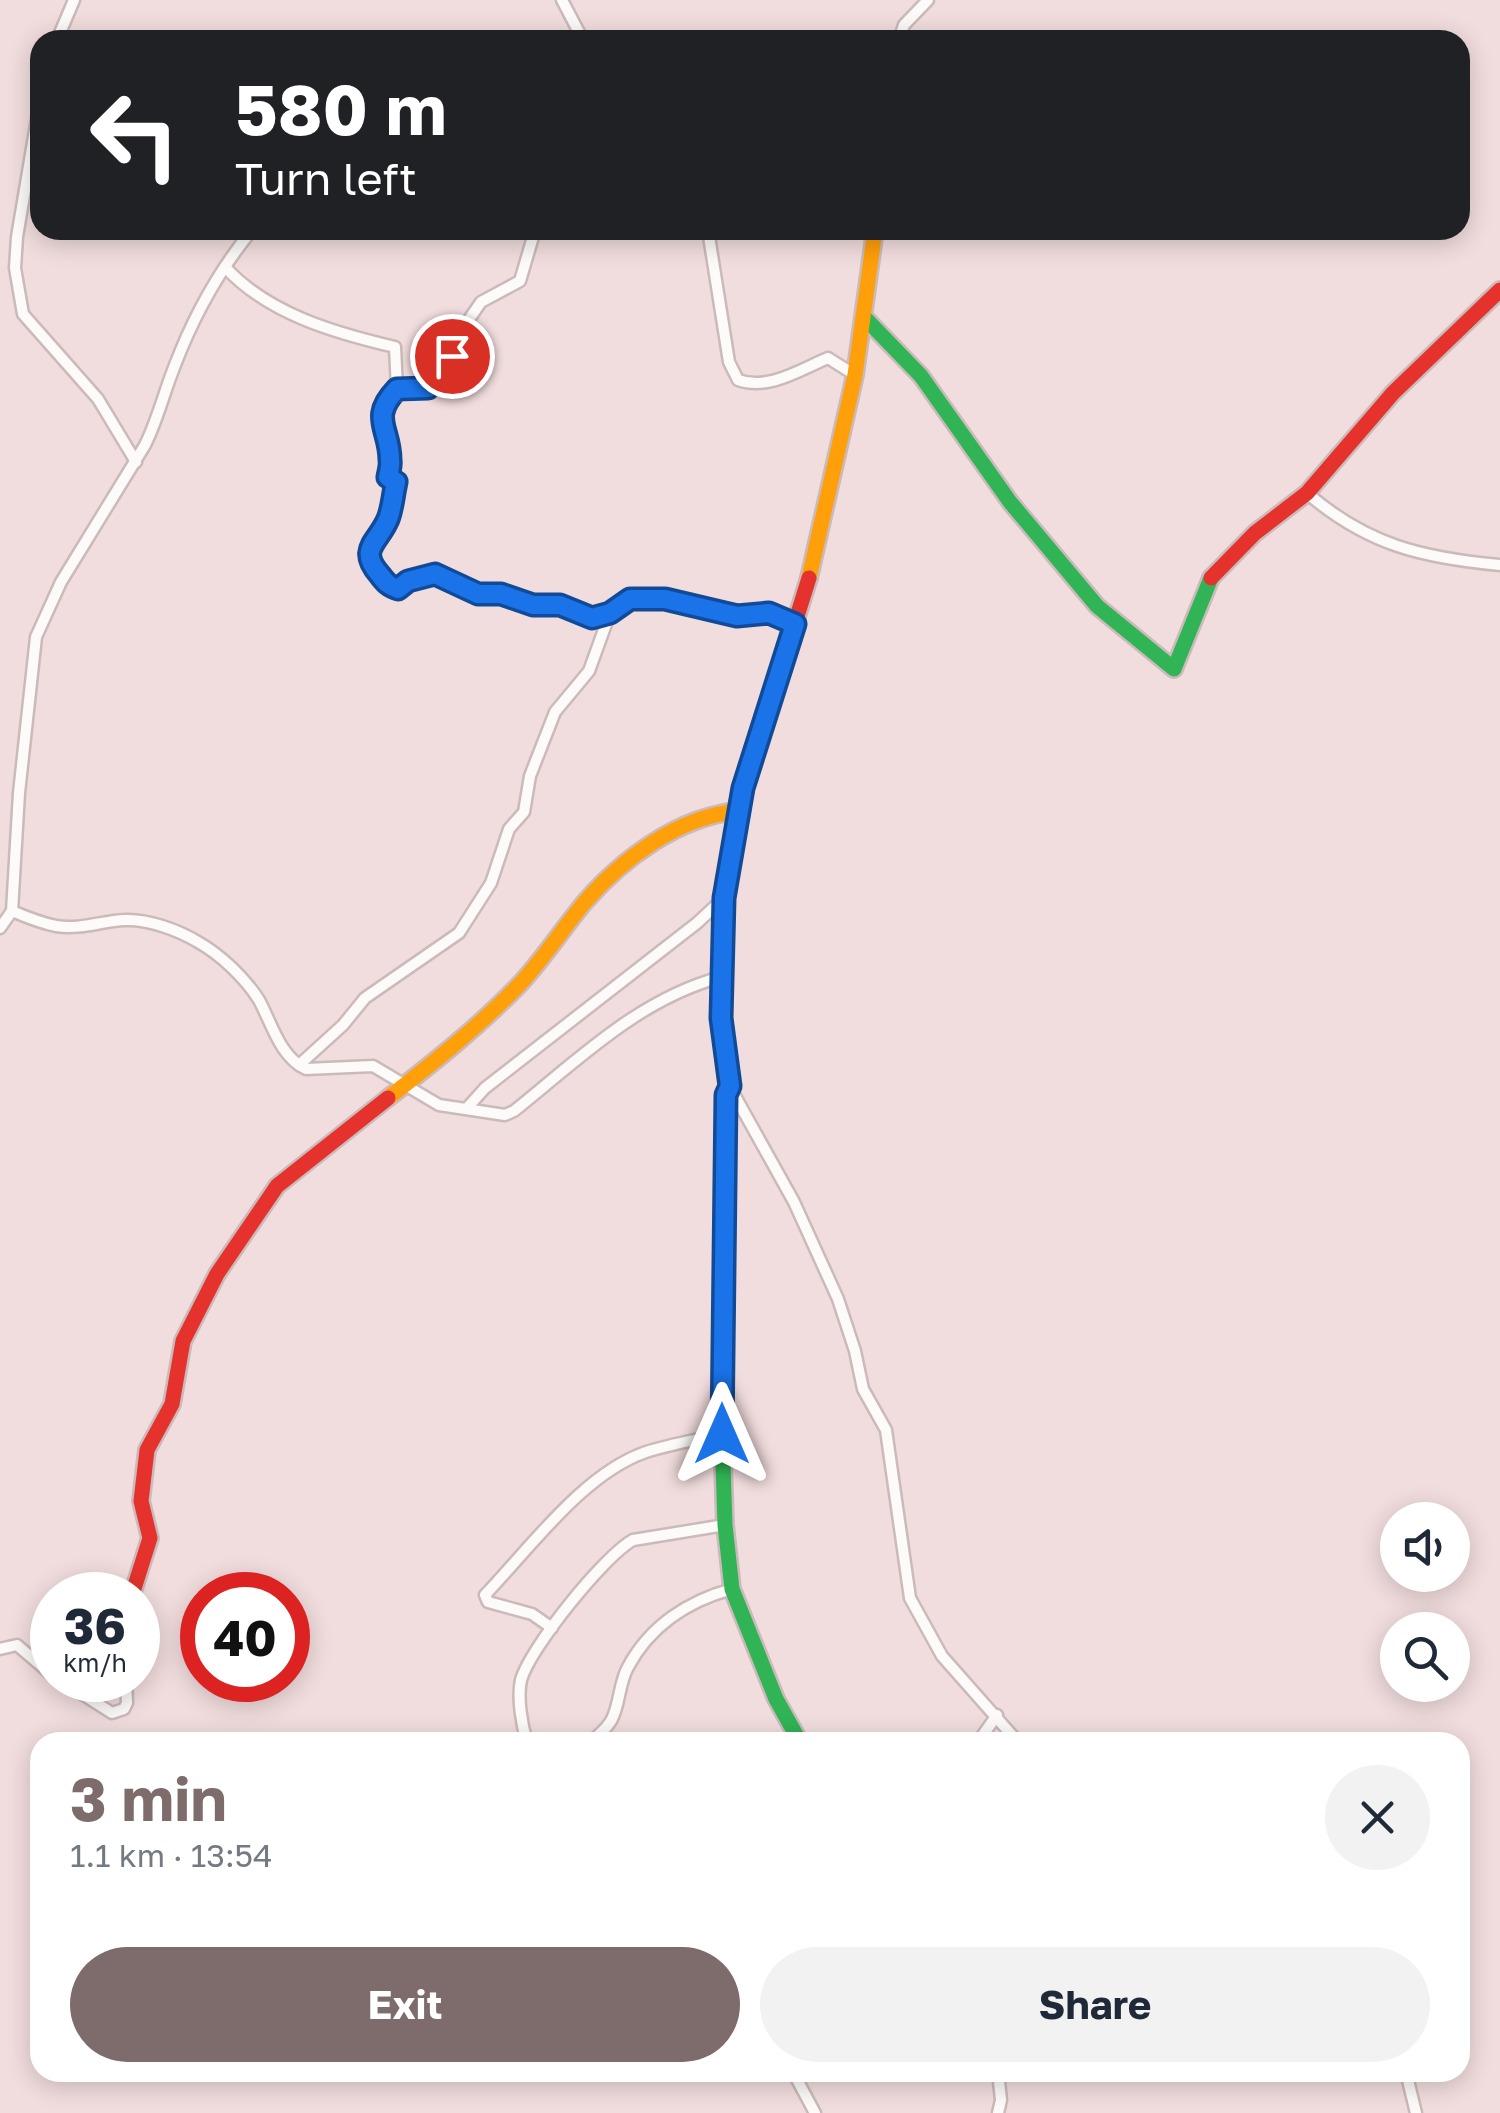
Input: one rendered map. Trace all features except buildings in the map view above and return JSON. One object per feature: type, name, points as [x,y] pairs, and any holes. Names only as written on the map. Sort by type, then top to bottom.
[{"type":"street","points":[[61,30],[74,0]]},
{"type":"street","points":[[562,0],[578,30]]},
{"type":"street","points":[[902,30],[928,0]]},
{"type":"street","points":[[30,160],[17,237],[20,303],[33,326],[98,399],[136,462]]},
{"type":"street","points":[[0,928],[12,911],[19,792],[36,637],[77,554],[136,462],[156,423],[175,363],[225,267],[245,240]]},
{"type":"street","points":[[397,389],[428,388],[452,356],[461,331],[481,302],[520,280],[531,240]]},
{"type":"street","points":[[709,240],[729,362],[738,380],[747,383],[794,376],[828,358],[855,375]]},
{"type":"street","points":[[874,240],[855,375],[808,582],[770,696],[739,810],[724,898],[721,1018],[730,1086],[794,1202],[838,1300],[864,1389],[886,1430],[910,1598],[942,1656],[997,1716],[1006,1732]]},
{"type":"street","points":[[225,267],[270,304],[336,333],[395,347],[397,389],[384,405],[382,418],[391,458],[388,477],[396,482],[387,522],[370,546],[369,556],[387,584],[398,589],[408,581],[435,574],[478,594],[501,594],[533,605],[560,605],[592,618],[610,613],[630,599],[665,599],[737,616],[769,613],[795,624]]},
{"type":"street","points":[[864,318],[891,340],[954,420],[1013,505],[1097,606],[1117,627],[1160,653],[1174,669],[1213,573],[1255,533],[1307,493],[1393,393],[1500,290]]},
{"type":"street","points":[[1307,493],[1364,532],[1422,556],[1500,565]]},
{"type":"street","points":[[299,1065],[342,1025],[364,998],[450,941],[468,920],[491,883],[509,829],[524,812],[530,776],[555,712],[589,670],[610,613]]},
{"type":"street","points":[[139,1572],[150,1538],[141,1501],[147,1450],[172,1404],[183,1340],[200,1301],[277,1186],[458,1043],[518,986],[586,900],[646,846],[717,813],[739,810]]},
{"type":"street","points":[[467,1108],[485,1088],[724,898]]},
{"type":"street","points":[[12,911],[56,926],[97,926],[122,920],[168,928],[202,944],[246,983],[283,1047],[306,1069],[372,1066],[439,1104],[504,1115],[634,1015],[656,1002],[721,977]]},
{"type":"street","points":[[730,1086],[726,1095],[724,1210],[725,1525],[732,1589],[776,1699],[794,1732]]},
{"type":"street","points":[[552,1628],[532,1614],[488,1602],[486,1595],[588,1486],[612,1469],[645,1452],[722,1434]]},
{"type":"street","points":[[525,1732],[520,1683],[541,1640],[620,1547],[647,1536],[725,1525]]},
{"type":"street","points":[[600,1732],[613,1717],[627,1668],[652,1633],[705,1596],[732,1589]]},
{"type":"street","points":[[0,1649],[17,1646],[30,1656]]},
{"type":"street","points":[[95,1702],[112,1713],[124,1710],[127,1702]]},
{"type":"street","points":[[985,1732],[997,1716]]},
{"type":"street","points":[[798,2082],[815,2113]]},
{"type":"street","points":[[998,2113],[999,2082]]},
{"type":"street","points":[[1408,2082],[1416,2113]]},
{"type":"traffic: fast","points":[[865,318],[921,376],[1010,502],[1097,606],[1174,669],[1211,578]]},
{"type":"traffic: fast","points":[[727,1110],[722,1434],[725,1525],[732,1589],[776,1699],[794,1732]]},
{"type":"traffic: slow","points":[[809,578],[855,375],[874,240]]},
{"type":"traffic: slow","points":[[388,1098],[502,1002],[584,903],[634,856],[695,821],[739,811]]},
{"type":"traffic: jam","points":[[1211,578],[1255,533],[1307,493],[1393,393],[1500,290]]},
{"type":"traffic: jam","points":[[727,1110],[730,1087],[721,1018],[724,898],[743,789],[809,578]]},
{"type":"traffic: jam","points":[[139,1572],[150,1538],[141,1501],[147,1450],[172,1404],[183,1341],[217,1274],[277,1186],[388,1098]]},
{"type":"route","points":[[452,356],[428,388],[397,389],[384,405],[384,435],[391,458],[388,477],[396,482],[387,522],[370,546],[369,556],[387,584],[398,589],[408,581],[435,574],[478,594],[501,594],[533,605],[560,605],[592,618],[610,613],[630,599],[665,599],[737,616],[762,612],[780,615],[795,624],[743,788],[724,898],[721,1018],[730,1086],[726,1095],[722,1434]]}]
